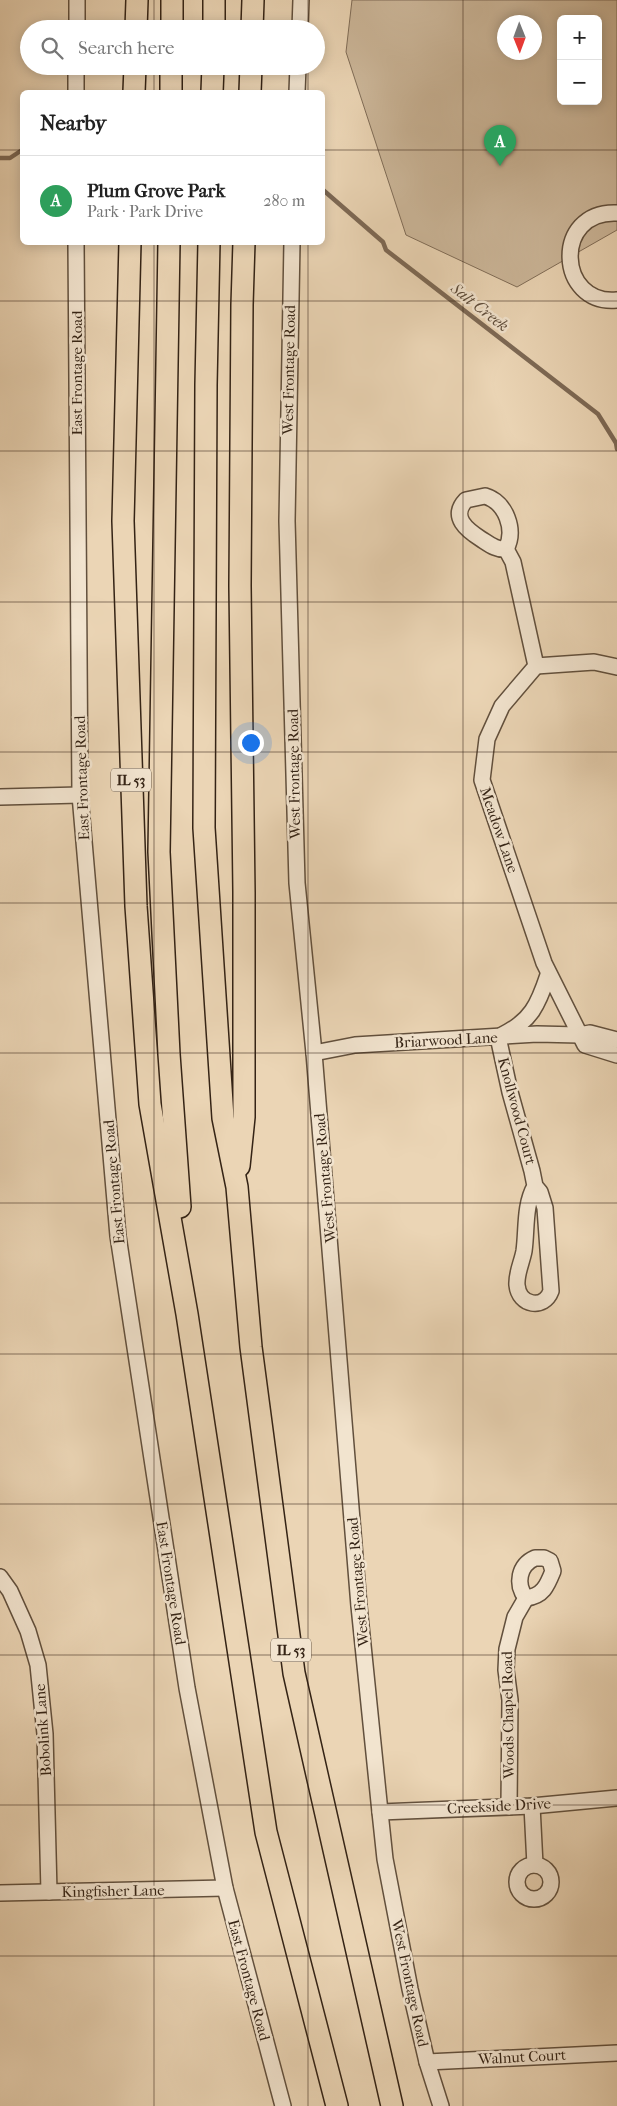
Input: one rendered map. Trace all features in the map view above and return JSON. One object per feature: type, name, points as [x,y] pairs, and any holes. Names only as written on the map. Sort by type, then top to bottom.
[{"type":"highway","points":[[136,20],[137,0]]},
{"type":"highway","points":[[172,0],[172,20]]},
{"type":"highway","points":[[214,0],[214,20]]},
{"type":"highway","points":[[252,20],[253,0]]},
{"type":"highway","points":[[134,90],[135,75]]},
{"type":"highway","points":[[171,75],[171,90]]},
{"type":"highway","points":[[212,90],[213,75]]},
{"type":"highway","points":[[250,90],[251,75]]},
{"type":"highway","name":"IL 53","points":[[130,245],[123,521],[136,906],[150,1104],[187,1314],[266,1832],[337,2106]]},
{"type":"highway","name":"IL 53","points":[[169,245],[159,852],[187,1314]]},
{"type":"highway","name":"IL 53","points":[[209,245],[206,385],[204,828],[222,1118],[237,1186],[251,1347],[294,1673],[392,2106]]},
{"type":"highway","name":"IL 53","points":[[237,1186],[244,1117],[244,892],[240,586],[244,245]]},
{"type":"street","points":[[77,0],[77,20]]},
{"type":"street","points":[[300,20],[301,0]]},
{"type":"street","points":[[76,75],[76,90]]},
{"type":"street","points":[[297,90],[298,75]]},
{"type":"street","points":[[617,212],[608,212],[594,216],[582,225],[573,237],[569,251],[570,266],[575,279],[585,290],[597,298],[617,300]]},
{"type":"street","name":"East Frontage Road","points":[[76,245],[80,795],[118,1236],[187,1688],[225,1888],[282,2106]]},
{"type":"street","name":"West Frontage Road","points":[[292,245],[287,521],[297,884],[314,1052],[359,1606],[380,1812],[386,1859],[403,1952],[427,2062],[441,2106]]},
{"type":"street","points":[[506,549],[512,562],[536,666],[594,662],[617,667]]},
{"type":"street","name":"Meadow Lane","points":[[536,666],[502,706],[487,739],[482,780],[548,975],[579,1035]]},
{"type":"street","points":[[0,797],[80,795]]},
{"type":"street","points":[[498,1037],[514,1029],[528,1018],[538,1003],[548,975]]},
{"type":"street","name":"Briarwood Lane","points":[[314,1052],[355,1045],[537,1034],[594,1034],[617,1040]]},
{"type":"street","points":[[579,1035],[584,1044],[617,1055]]},
{"type":"street","name":"Knollwood Court","points":[[498,1037],[510,1092],[535,1186],[540,1192],[545,1208],[552,1288],[550,1295],[532,1304],[519,1296],[516,1283],[524,1253],[530,1198],[535,1186]]},
{"type":"street","name":"Bobolink Lane","points":[[0,1577],[10,1591],[28,1631],[38,1666],[45,1734],[48,1892]]},
{"type":"street","name":"Woods Chapel Road","points":[[508,1807],[510,1700],[506,1670],[506,1648],[515,1617],[526,1598]]},
{"type":"street","name":"Creekside Drive","points":[[380,1812],[532,1806],[617,1798]]},
{"type":"street","points":[[532,1806],[536,1865]]},
{"type":"street","name":"Kingfisher Lane","points":[[0,1893],[225,1888]]},
{"type":"street","name":"Walnut Court","points":[[427,2062],[617,2053]]},
{"type":"shaded area","points":[[352,0],[617,0],[617,230],[517,287],[406,235],[346,52]]},
{"type":"waterway","name":"Salt Creek","points":[[0,158],[10,158],[20,151]]},
{"type":"waterway","name":"Salt Creek","points":[[325,192],[383,242],[386,250],[598,414],[616,443],[617,449]]},
{"type":"place","name":"Plum Grove Park","points":[[500,166]]}]
